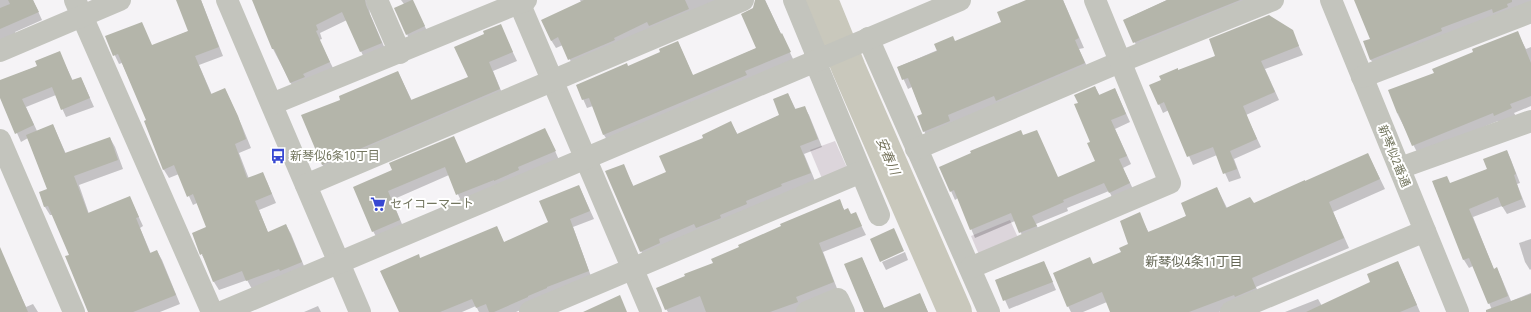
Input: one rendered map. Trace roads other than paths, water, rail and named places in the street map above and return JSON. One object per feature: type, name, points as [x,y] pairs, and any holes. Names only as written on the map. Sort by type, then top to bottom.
[{"type":"street","points":[[0,51],[78,8],[120,0]]},
{"type":"street","points":[[227,0],[360,312]]},
{"type":"street","points":[[377,0],[400,52]]},
{"type":"street","points":[[306,185],[743,0]]},
{"type":"street","points":[[794,0],[815,51],[821,58],[861,172],[879,215]]},
{"type":"street","points":[[222,312],[960,0]]},
{"type":"street","points":[[970,268],[1170,183],[1095,0]]},
{"type":"street","points":[[916,149],[1120,62],[1273,0]]},
{"type":"street","name":"新琴似2番通","points":[[1331,0],[1458,312]]},
{"type":"street","points":[[272,104],[521,1],[552,81],[651,312]]},
{"type":"street","points":[[78,8],[212,312]]},
{"type":"street","points":[[1362,77],[1531,12]]},
{"type":"street","points":[[860,42],[916,149],[989,312]]},
{"type":"street","points":[[1400,168],[1530,125]]},
{"type":"street","points":[[0,140],[74,312]]},
{"type":"street","points":[[530,312],[861,172]]},
{"type":"street","points":[[1231,312],[1425,231]]},
{"type":"street","points":[[806,312],[838,299],[844,312]]},
{"type":"waterway","name":"安春川","points":[[821,0],[849,69],[955,312]]},
{"type":"place","name":"新琴似6条10丁目","points":[[278,156]]},
{"type":"place","name":"セイコーマート","points":[[378,204]]},
{"type":"district","name":"新琴似4条11丁目","points":[[1194,261]]}]
